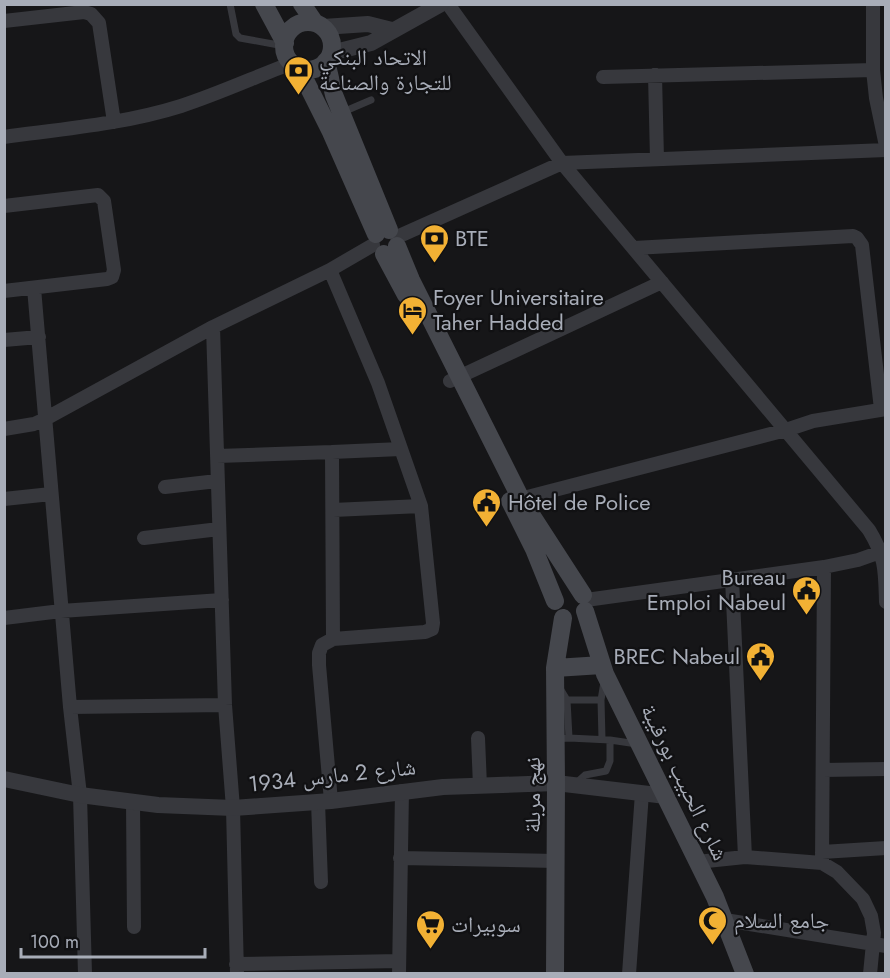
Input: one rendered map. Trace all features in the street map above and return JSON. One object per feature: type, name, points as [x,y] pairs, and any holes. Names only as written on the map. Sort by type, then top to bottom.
[{"type":"main road","points":[[264,4],[290,55],[333,116],[386,241],[411,280],[455,379],[515,500],[558,614],[563,618],[574,620],[582,615],[585,602],[573,588],[562,591],[555,601]]},
{"type":"main road","points":[[302,4],[319,25],[330,34],[332,44],[328,57],[334,95],[333,116]]},
{"type":"main road","points":[[290,55],[292,28],[307,22],[319,25]]},
{"type":"main road","points":[[290,55],[315,69],[328,57]]},
{"type":"main road","name":"شارع الحبيب بورقيبة","points":[[515,500],[585,602],[603,669],[725,920],[746,974]]},
{"type":"main road","name":"نهج مربلة","points":[[555,974],[556,861],[565,784],[555,675],[563,618]]},
{"type":"main road","points":[[555,675],[603,669]]},
{"type":"street","points":[[4,429],[34,424],[45,419],[213,327],[386,241],[562,163],[885,148],[873,70],[873,4]]},
{"type":"street","points":[[328,57],[371,43],[437,6],[562,163],[869,530],[883,550],[885,602]]},
{"type":"street","points":[[4,21],[63,10],[84,12],[95,17],[99,23],[114,122]]},
{"type":"street","points":[[319,25],[368,24],[392,30]]},
{"type":"street","points":[[4,137],[114,122],[181,106],[290,55]]},
{"type":"street","points":[[603,77],[873,70]]},
{"type":"street","points":[[655,75],[657,159]]},
{"type":"street","points":[[4,206],[98,195],[104,201],[114,270],[112,277],[4,291]]},
{"type":"street","points":[[515,500],[813,421],[883,409],[862,245],[857,238],[853,236],[634,248]]},
{"type":"street","points":[[321,882],[324,801],[319,653],[322,645],[333,639],[425,632],[432,628],[433,623],[421,506],[378,383],[330,270]]},
{"type":"street","points":[[455,379],[662,282]]},
{"type":"street","points":[[34,288],[61,611],[80,795],[85,974]]},
{"type":"street","points":[[213,327],[225,705],[233,808],[236,968],[399,967],[402,790]]},
{"type":"street","points":[[4,340],[39,337]]},
{"type":"street","points":[[217,456],[401,448]]},
{"type":"street","points":[[332,452],[333,639]]},
{"type":"street","points":[[165,487],[217,481]]},
{"type":"street","points":[[4,499],[51,494]]},
{"type":"street","points":[[333,510],[421,506]]},
{"type":"street","points":[[144,538],[219,530]]},
{"type":"street","points":[[585,602],[824,567],[858,560],[883,550]]},
{"type":"street","points":[[824,567],[822,857],[863,899],[871,916],[874,933],[880,946],[870,974]]},
{"type":"street","points":[[732,579],[745,857]]},
{"type":"street","points":[[4,618],[61,611],[222,600]]},
{"type":"street","points":[[70,707],[225,705]]},
{"type":"street","points":[[478,738],[480,786]]},
{"type":"street","points":[[823,770],[885,769]]},
{"type":"street","name":"شارع 2 مارس 1934","points":[[4,779],[80,795],[133,802],[233,808],[324,801],[402,790],[443,787],[565,784],[666,796]]},
{"type":"street","points":[[629,974],[642,793]]},
{"type":"street","points":[[133,802],[134,927]]},
{"type":"street","points":[[697,862],[745,857],[822,857],[885,848]]},
{"type":"street","points":[[400,858],[556,861]]},
{"type":"street","points":[[725,920],[880,946]]},
{"type":"lane","points":[[230,4],[236,34],[240,38],[290,55]]},
{"type":"lane","points":[[333,116],[371,100]]},
{"type":"lane","points":[[565,784],[606,771],[610,761],[600,700],[603,669]]},
{"type":"lane","points":[[555,675],[567,700],[562,739],[606,740],[640,744]]},
{"type":"lane","points":[[567,700],[600,700]]},
{"type":"place","name":"الاتحاد البنكي للتجارة والصناعة","points":[[298,96]]},
{"type":"place","name":"BTE","points":[[434,264]]},
{"type":"place","name":"Foyer Universitaire Taher Hadded","points":[[412,336]]},
{"type":"place","name":"Hôtel de Police","points":[[487,528]]},
{"type":"place","name":"Bureau Emploi Nabeul","points":[[807,616]]},
{"type":"place","name":"BREC Nabeul","points":[[761,682]]},
{"type":"place","name":"جامع السلام","points":[[713,946]]},
{"type":"place","name":"سوبيرات","points":[[430,950]]}]
